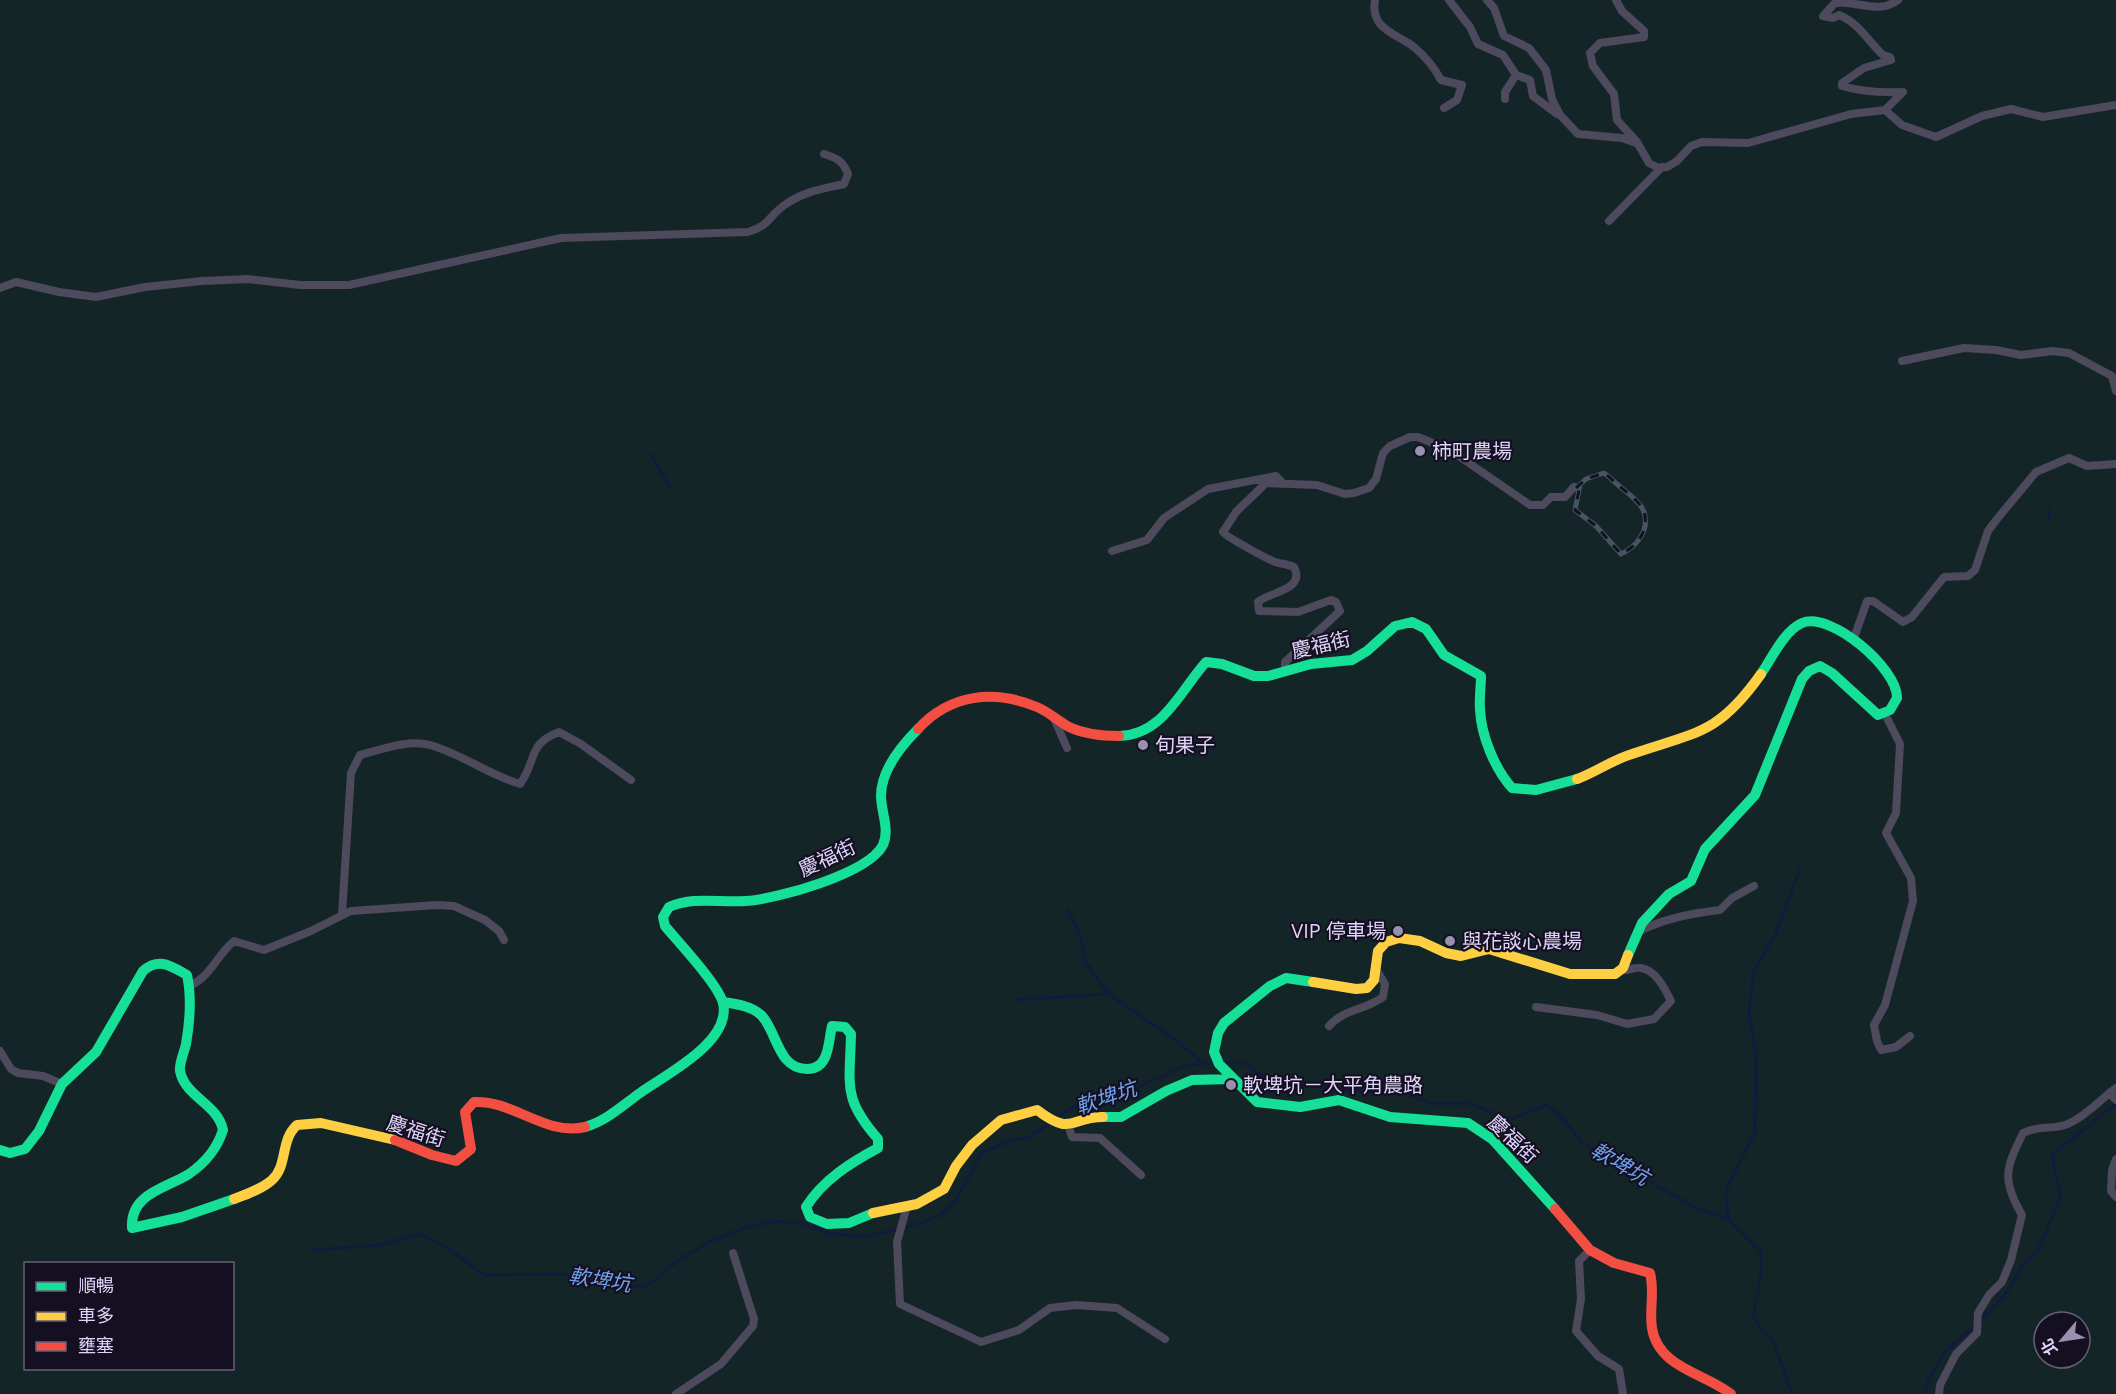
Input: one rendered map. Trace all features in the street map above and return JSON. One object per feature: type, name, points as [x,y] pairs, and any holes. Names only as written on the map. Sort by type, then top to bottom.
[{"type":"street","points":[[1375,0],[1375,17],[1385,31],[1414,47],[1432,63],[1441,80],[1462,85],[1457,99],[1444,108]]},
{"type":"street","points":[[1449,0],[1470,27],[1478,44],[1503,56],[1516,75],[1530,80],[1533,96],[1560,116],[1578,134],[1622,138],[1637,144]]},
{"type":"street","points":[[1487,0],[1494,8],[1504,36],[1529,48],[1546,70],[1552,99],[1560,116]]},
{"type":"street","points":[[1616,0],[1622,11],[1644,31],[1644,38],[1600,43],[1590,53],[1593,66],[1614,94],[1617,120],[1649,163],[1662,167]]},
{"type":"street","points":[[1609,221],[1662,167],[1677,161],[1691,146],[1702,142],[1748,143],[1851,114],[1885,110],[1903,92],[1880,93],[1857,90],[1842,86],[1842,83],[1864,68],[1891,60],[1890,57],[1883,56],[1865,33],[1847,18],[1839,15],[1833,18],[1823,16],[1835,3],[1859,2],[1878,7],[1891,5],[1898,0]]},
{"type":"street","points":[[1505,99],[1505,92],[1516,75]]},
{"type":"street","points":[[1885,110],[1902,125],[1936,137],[1982,116],[2011,109],[2043,117],[2116,105]]},
{"type":"street","points":[[0,288],[16,282],[59,292],[96,297],[145,287],[202,281],[248,279],[300,285],[349,285],[561,238],[748,232],[764,227],[783,206],[805,192],[844,184],[848,174],[845,167],[838,158],[824,154]]},
{"type":"street","points":[[1902,361],[1964,348],[1996,350],[2021,355],[2053,351],[2069,353],[2112,376],[2116,392]]},
{"type":"street","points":[[1285,672],[1285,662],[1319,630],[1337,617],[1340,611],[1339,605],[1331,600],[1298,612],[1259,610],[1258,602],[1266,596],[1285,591],[1296,578],[1296,571],[1294,567],[1276,562],[1243,543],[1228,538],[1223,532],[1236,512],[1266,483],[1282,482],[1293,486],[1317,485],[1344,494],[1354,493],[1369,488],[1376,479],[1383,453],[1390,446],[1410,437],[1429,440],[1450,450],[1530,505],[1543,505],[1551,497],[1565,497],[1574,487]]},
{"type":"street","points":[[1854,638],[1868,601],[1873,601],[1903,622],[1912,618],[1944,577],[1968,576],[1976,570],[1988,531],[2036,472],[2069,458],[2087,466],[2116,464]]},
{"type":"street","points":[[1112,551],[1147,540],[1164,518],[1208,489],[1276,476],[1282,482]]},
{"type":"street","name":"慶福街","points":[[190,986],[187,1040],[180,1070],[184,1080],[222,1122],[223,1131],[219,1142],[204,1161],[183,1177],[166,1184],[135,1209],[132,1228],[155,1225],[208,1211],[227,1200],[262,1188],[277,1175],[284,1145],[291,1131],[305,1123],[328,1123],[363,1134],[392,1139],[441,1159],[456,1161],[471,1149],[465,1112],[474,1102],[492,1102],[539,1125],[556,1129],[592,1126],[686,1064],[721,1024],[723,1002],[669,934],[663,917],[669,907],[674,904],[718,898],[744,901],[797,892],[862,864],[880,850],[886,838],[881,793],[897,752],[913,732],[957,700],[996,698],[1031,705],[1052,714],[1072,728],[1087,732],[1129,735],[1149,729],[1206,662],[1221,661],[1246,674],[1262,677],[1311,664],[1353,660],[1367,653],[1388,631],[1405,621],[1416,622],[1427,629],[1439,650],[1453,662],[1473,668],[1481,676],[1480,712],[1485,739],[1505,778],[1513,789],[1522,791],[1542,789],[1583,777],[1620,757],[1674,743],[1717,722],[1746,693],[1799,622],[1818,622],[1854,638],[1897,691],[1894,706],[1885,714]]},
{"type":"street","points":[[1621,970],[1629,960],[1638,933],[1652,910],[1669,894],[1690,881],[1705,849],[1755,795],[1802,679],[1809,671],[1820,666],[1832,673],[1872,711],[1878,715],[1885,714],[1900,744],[1896,813],[1886,833],[1911,878],[1913,901],[1885,1005],[1874,1025],[1876,1041],[1881,1050],[1896,1047],[1910,1036]]},
{"type":"street","points":[[1052,714],[1066,748]]},
{"type":"street","points":[[342,914],[351,773],[360,755],[390,747],[428,744],[473,762],[500,778],[520,784],[529,772],[533,750],[546,736],[559,732],[581,744],[631,780]]},
{"type":"street","points":[[1638,933],[1653,924],[1699,912],[1720,910],[1732,898],[1754,886]]},
{"type":"street","points":[[0,1150],[10,1153],[25,1149],[39,1131],[62,1084],[96,1052],[131,990],[150,963],[168,963],[187,975],[190,986],[202,980],[224,949],[234,941],[264,950],[311,932],[342,914],[385,907],[454,906],[485,920],[499,931],[504,940]]},
{"type":"street","name":"慶福街","points":[[1621,970],[1615,974],[1570,974],[1489,949],[1461,956],[1446,953],[1420,941],[1399,938],[1386,942],[1378,951],[1374,980],[1367,988],[1356,989],[1286,978],[1270,986],[1224,1023],[1218,1033],[1214,1052],[1217,1061],[1257,1102],[1275,1106],[1300,1107],[1339,1100],[1390,1117],[1468,1123],[1492,1138],[1590,1250],[1614,1263],[1650,1273],[1654,1286],[1650,1320],[1655,1339],[1671,1359],[1690,1373],[1723,1387],[1731,1394]]},
{"type":"street","points":[[1536,1007],[1597,1015],[1628,1024],[1654,1019],[1671,1001],[1664,987],[1650,972],[1640,968],[1621,970]]},
{"type":"street","points":[[1329,1026],[1339,1015],[1370,1006],[1383,997],[1385,984],[1376,969]]},
{"type":"street","points":[[723,1002],[741,1005],[761,1015],[769,1026],[780,1052],[791,1066],[797,1068],[818,1068],[825,1060],[832,1026],[845,1027],[851,1034],[848,1094],[855,1113],[878,1139],[878,1148],[851,1163],[816,1191],[806,1207],[810,1217],[827,1224],[849,1223],[866,1214],[917,1204],[944,1188],[956,1166],[972,1145],[1001,1120],[1037,1110],[1053,1122],[1071,1125],[1094,1117],[1121,1117],[1166,1091],[1192,1080],[1233,1079]]},
{"type":"street","points":[[0,1051],[10,1069],[18,1073],[43,1076],[62,1084]]},
{"type":"street","points":[[1939,1394],[1940,1385],[1956,1354],[1977,1333],[1978,1315],[1989,1295],[2002,1282],[2011,1260],[2022,1215],[2011,1196],[2007,1170],[2023,1133],[2036,1127],[2056,1128],[2069,1123],[2113,1097],[2116,1088]]},
{"type":"street","points":[[1071,1125],[1072,1137],[1100,1138],[1141,1175]]},
{"type":"street","points":[[2116,1159],[2112,1170],[2111,1191],[2116,1197]]},
{"type":"street","points":[[907,1206],[897,1242],[900,1304],[981,1342],[1019,1330],[1050,1308],[1076,1305],[1117,1308],[1165,1340]]},
{"type":"street","points":[[1590,1250],[1579,1261],[1581,1299],[1576,1331],[1598,1356],[1619,1369],[1623,1394]]},
{"type":"street","points":[[676,1394],[721,1364],[753,1326],[754,1319],[734,1253]]},
{"type":"shaded area","points":[[0,0],[2116,0],[2116,1394],[0,1394]]},
{"type":"waterway","points":[[650,454],[670,486]]},
{"type":"waterway","points":[[2049,510],[2049,518]]},
{"type":"waterway","points":[[1728,1218],[1726,1190],[1755,1132],[1756,1057],[1749,1010],[1754,971],[1775,935],[1800,869]]},
{"type":"waterway","points":[[1068,910],[1080,935],[1086,962],[1108,994]]},
{"type":"waterway","points":[[1014,1000],[1108,994],[1173,1038],[1204,1064]]},
{"type":"waterway","name":"軟埤坑","points":[[1222,1063],[1243,1062],[1273,1083],[1406,1095],[1436,1104],[1470,1103],[1509,1120],[1546,1105],[1561,1116],[1582,1143],[1698,1209],[1728,1219],[1761,1252],[1761,1274],[1753,1318],[1774,1343],[1792,1394]]},
{"type":"waterway","name":"軟埤坑","points":[[1057,1118],[1075,1106],[1123,1094],[1187,1065],[1215,1063]]},
{"type":"waterway","points":[[1925,1394],[1928,1381],[1945,1352],[1991,1310],[2009,1289],[2022,1266],[2037,1253],[2061,1196],[2054,1169],[2053,1154],[2116,1104]]},
{"type":"waterway","name":"軟埤坑","points":[[311,1250],[380,1245],[419,1234],[449,1249],[484,1275],[561,1274],[608,1285],[647,1286],[679,1260],[711,1241],[747,1227],[775,1221],[801,1223],[830,1233],[862,1237],[901,1229],[937,1217],[954,1203],[982,1153],[1007,1142],[1031,1136],[1049,1124]]},
{"type":"railway","points":[[1576,488],[1586,479],[1604,473],[1637,501],[1644,512],[1645,526],[1640,538],[1632,547],[1621,554],[1596,526],[1575,510],[1580,485]]},
{"type":"traffic: fast","points":[[1119,736],[1134,734],[1159,720],[1206,662],[1222,664],[1254,676],[1268,676],[1311,664],[1352,660],[1367,651],[1395,626],[1412,622],[1426,629],[1444,655],[1481,676],[1481,719],[1486,741],[1495,762],[1512,788],[1536,790],[1577,779]]},
{"type":"traffic: fast","points":[[1628,955],[1642,923],[1669,894],[1691,881],[1705,849],[1755,795],[1802,679],[1809,671],[1820,666],[1832,673],[1878,715],[1890,710],[1897,698],[1887,672],[1861,645],[1829,626],[1814,622],[1802,623],[1790,632],[1761,674]]},
{"type":"traffic: fast","points":[[585,1127],[607,1117],[694,1056],[717,1031],[723,1017],[723,1003],[714,985],[665,926],[663,917],[669,907],[688,902],[746,901],[799,890],[841,875],[874,856],[883,845],[886,833],[881,802],[884,777],[899,751],[918,729]]},
{"type":"traffic: fast","points":[[0,1150],[10,1153],[25,1149],[39,1131],[62,1084],[96,1052],[143,971],[154,964],[165,964],[187,975],[189,984],[189,1027],[180,1068],[183,1080],[188,1088],[215,1113],[223,1130],[214,1149],[200,1165],[189,1174],[143,1199],[133,1216],[132,1228],[182,1217],[234,1199]]},
{"type":"traffic: fast","points":[[1313,982],[1286,978],[1270,986],[1224,1023],[1218,1033],[1214,1052],[1219,1064],[1257,1102],[1300,1107],[1339,1100],[1390,1117],[1468,1123],[1492,1139],[1555,1209]]},
{"type":"traffic: fast","points":[[723,1002],[749,1008],[762,1016],[779,1049],[790,1063],[797,1067],[807,1069],[820,1065],[827,1054],[832,1026],[845,1027],[851,1034],[850,1079],[853,1101],[866,1125],[878,1139],[878,1148],[829,1180],[806,1207],[810,1217],[827,1224],[849,1223],[873,1213]]},
{"type":"traffic: fast","points":[[1103,1117],[1121,1117],[1166,1091],[1192,1080],[1233,1079]]},
{"type":"traffic: slow","points":[[1577,779],[1625,757],[1704,729],[1732,709],[1761,674]]},
{"type":"traffic: slow","points":[[1313,982],[1356,989],[1367,988],[1374,980],[1378,951],[1386,942],[1399,938],[1420,941],[1446,953],[1461,956],[1489,949],[1570,974],[1615,974],[1623,968],[1628,955]]},
{"type":"traffic: slow","points":[[873,1213],[917,1204],[944,1189],[956,1166],[972,1145],[1001,1120],[1037,1110],[1065,1124],[1103,1117]]},
{"type":"traffic: slow","points":[[234,1199],[272,1180],[280,1168],[288,1138],[297,1125],[321,1123],[395,1140]]},
{"type":"traffic: jam","points":[[918,729],[944,708],[973,698],[989,697],[1021,701],[1046,711],[1069,727],[1081,731],[1119,736]]},
{"type":"traffic: jam","points":[[395,1140],[432,1155],[456,1161],[471,1149],[465,1112],[474,1102],[502,1106],[556,1127],[585,1127]]},
{"type":"traffic: jam","points":[[1555,1209],[1590,1250],[1614,1263],[1650,1273],[1652,1328],[1663,1352],[1684,1368],[1731,1394]]},
{"type":"place","name":"柿町農場","points":[[1420,451]]},
{"type":"place","name":"旬果子","points":[[1143,745]]},
{"type":"place","name":"VIP 停車場","points":[[1398,931]]},
{"type":"place","name":"與花談心農場","points":[[1450,941]]},
{"type":"place","name":"軟埤坑－大平角農路","points":[[1231,1085]]}]
